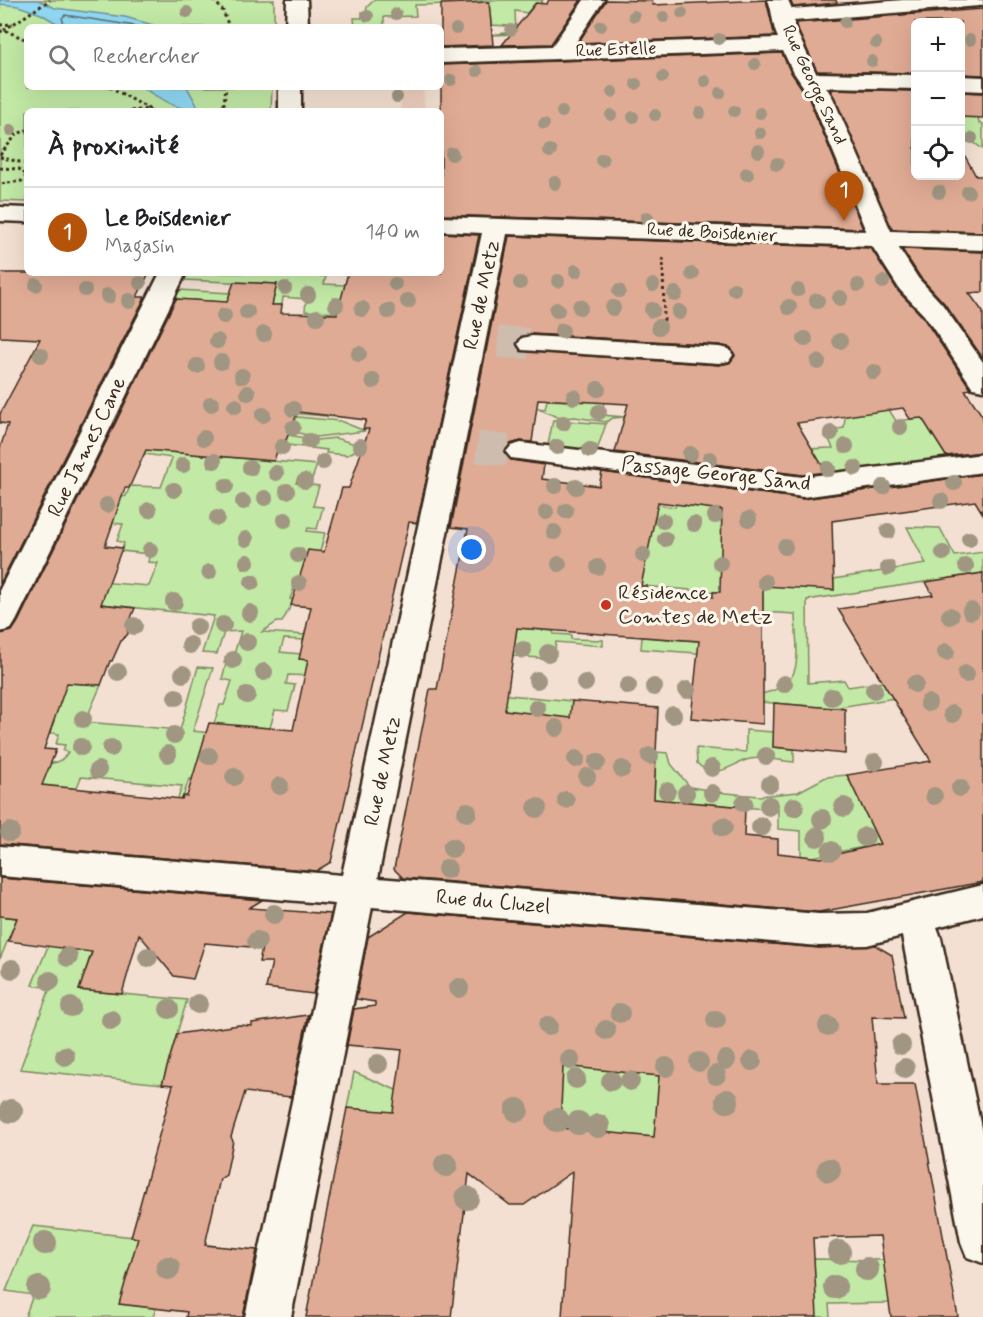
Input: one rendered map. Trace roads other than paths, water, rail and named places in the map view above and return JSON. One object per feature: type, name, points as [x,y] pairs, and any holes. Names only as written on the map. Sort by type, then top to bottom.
[{"type":"street","points":[[297,0],[297,24]]},
{"type":"street","points":[[558,52],[594,0]]},
{"type":"street","points":[[781,8],[979,0]]},
{"type":"street","name":"Rue George Sand","points":[[781,8],[783,26],[810,80],[822,98],[889,255],[909,284],[933,310],[983,382]]},
{"type":"street","name":"Rue Estelle","points":[[444,56],[791,44]]},
{"type":"street","points":[[810,80],[911,82]]},
{"type":"street","points":[[965,83],[983,84]]},
{"type":"street","points":[[290,90],[290,108]]},
{"type":"street","points":[[0,214],[24,215]]},
{"type":"street","name":"Rue de Boisdenier","points":[[444,224],[983,242]]},
{"type":"street","name":"Rue de Metz","points":[[268,1317],[359,891],[464,446],[485,341],[496,225]]},
{"type":"street","name":"Rue James Cane","points":[[0,621],[172,276]]},
{"type":"street","points":[[532,344],[719,355]]},
{"type":"street","name":"Passage George Sand","points":[[521,452],[803,487],[983,463]]},
{"type":"street","name":"Rue du Cluzel","points":[[0,861],[819,930],[867,929],[983,900]]},
{"type":"street","points":[[914,918],[922,938],[983,1242]]},
{"type":"water","points":[[0,0],[38,0],[55,8],[125,17],[150,24],[58,24],[41,14],[18,6],[0,4]]},
{"type":"water","points":[[147,90],[189,90],[198,108],[184,108],[162,100]]},
{"type":"tunnel","points":[[498,342],[532,344]]},
{"type":"tunnel","points":[[477,447],[521,452]]},
{"type":"place","name":"Le Boisdenier","points":[[844,221]]},
{"type":"place","name":"Résidence Comtes de Metz","points":[[606,605]]}]
